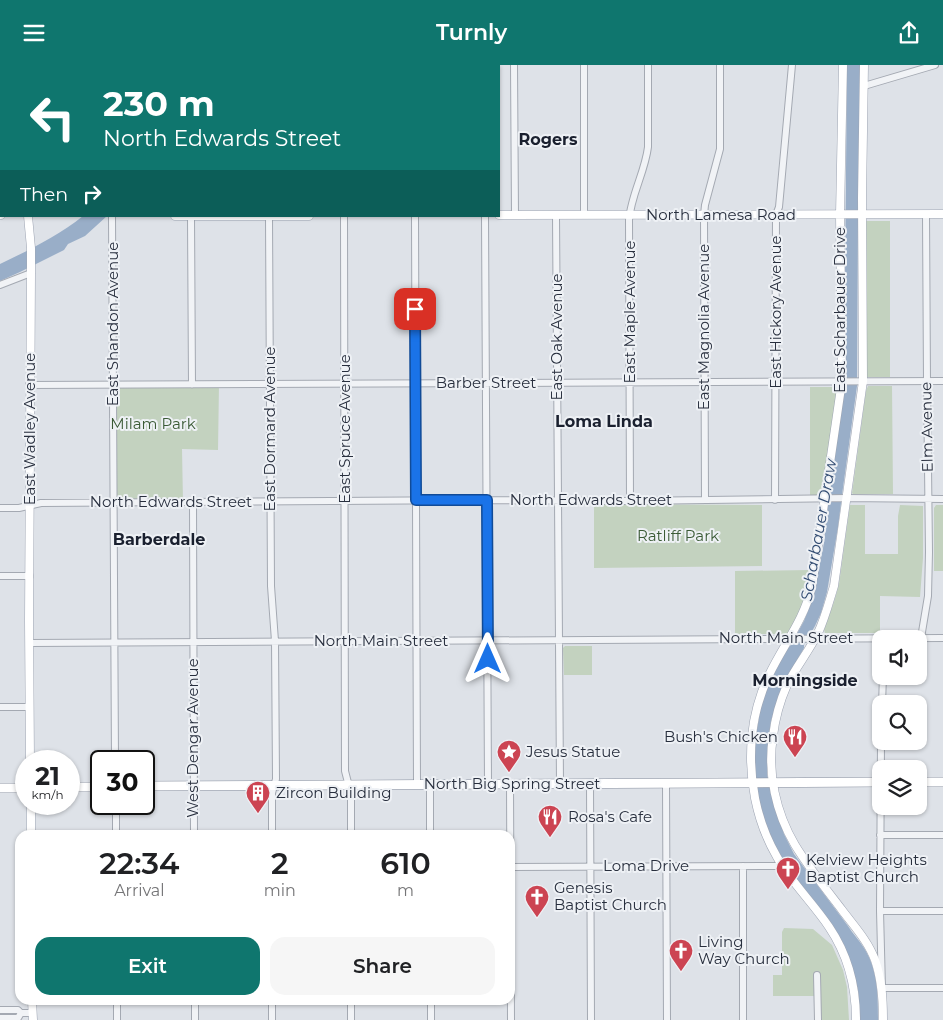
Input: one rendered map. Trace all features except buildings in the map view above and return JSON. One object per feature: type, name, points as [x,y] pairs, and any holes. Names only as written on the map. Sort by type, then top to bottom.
[{"type":"highway","name":"North Big Spring Street","points":[[155,786],[872,782]]},
{"type":"highway","points":[[927,782],[943,782]]},
{"type":"highway","points":[[0,788],[15,788]]},
{"type":"main road","name":"East Scharbauer Drive","points":[[843,65],[842,381],[812,586],[804,613],[767,680],[756,711],[751,743],[752,783],[761,823],[782,866],[830,928],[841,947],[849,967],[854,989],[856,1020]]},
{"type":"main road","name":"East Scharbauer Drive","points":[[864,65],[861,215],[863,381],[834,586],[829,605],[815,638],[787,685],[778,711],[771,761],[773,783],[779,809],[794,843],[865,941],[876,964],[882,988],[883,1020]]},
{"type":"main road","name":"North Lamesa Road","points":[[500,215],[943,215]]},
{"type":"main road","name":"East Wadley Avenue","points":[[28,217],[31,248],[29,385],[30,750]]},
{"type":"main road","points":[[191,217],[269,217]]},
{"type":"main road","points":[[31,815],[31,830]]},
{"type":"street","points":[[514,65],[515,215]]},
{"type":"street","points":[[584,65],[584,215]]},
{"type":"street","name":"East Maple Avenue","points":[[630,501],[630,215],[646,161],[648,147],[648,65]]},
{"type":"street","name":"East Magnolia Avenue","points":[[705,500],[704,215],[720,149],[720,65]]},
{"type":"street","name":"East Hickory Avenue","points":[[775,500],[776,215],[779,207],[792,65]]},
{"type":"street","points":[[864,86],[913,68],[935,65]]},
{"type":"street","name":"East Oak Avenue","points":[[556,215],[560,784]]},
{"type":"street","name":"Elm Avenue","points":[[923,630],[929,552],[926,215]]},
{"type":"street","name":"East Shandon Avenue","points":[[112,217],[115,750]]},
{"type":"street","points":[[191,217],[192,385]]},
{"type":"street","name":"East Dormard Avenue","points":[[269,217],[271,586],[275,641],[276,779],[272,793],[272,830]]},
{"type":"street","name":"East Spruce Avenue","points":[[344,217],[345,771],[351,794],[351,830]]},
{"type":"street","points":[[414,217],[417,785]]},
{"type":"street","points":[[485,217],[488,784]]},
{"type":"street","points":[[0,285],[31,273]]},
{"type":"street","name":"Barber Street","points":[[29,385],[943,381]]},
{"type":"street","name":"North Edwards Street","points":[[0,508],[19,508],[42,503],[114,502],[943,499]]},
{"type":"street","name":"West Dengar Avenue","points":[[193,502],[194,830]]},
{"type":"street","points":[[0,576],[30,576]]},
{"type":"street","name":"North Main Street","points":[[30,643],[872,638]]},
{"type":"street","name":"North Main Street","points":[[927,638],[943,638]]},
{"type":"street","points":[[0,707],[30,707]]},
{"type":"street","points":[[666,783],[667,1020]]},
{"type":"street","points":[[510,784],[510,830]]},
{"type":"street","points":[[590,784],[591,1020]]},
{"type":"street","points":[[430,785],[430,830]]},
{"type":"street","points":[[116,815],[116,830]]},
{"type":"street","points":[[880,815],[882,988],[943,988]]},
{"type":"street","points":[[880,835],[943,835]]},
{"type":"street","points":[[743,866],[743,1020]]},
{"type":"street","name":"Loma Drive","points":[[515,867],[782,866]]},
{"type":"street","points":[[880,911],[943,911]]},
{"type":"street","points":[[818,975],[818,1020]]},
{"type":"street","points":[[116,1005],[117,1020]]},
{"type":"street","points":[[195,1005],[195,1020]]},
{"type":"street","points":[[272,1005],[272,1020]]},
{"type":"street","points":[[351,1005],[351,1020]]},
{"type":"street","points":[[430,1005],[430,1020]]},
{"type":"street","points":[[511,1005],[511,1020]]},
{"type":"street","points":[[0,1010],[18,1010],[21,1013],[33,1016]]},
{"type":"street","points":[[0,1018],[18,1018],[21,1013]]},
{"type":"green space","points":[[866,221],[890,221],[890,377],[867,377],[865,374]]},
{"type":"green space","name":"Milam Park","points":[[219,384],[218,450],[182,449],[183,502],[115,502],[114,385]]},
{"type":"green space","points":[[868,386],[892,386],[893,494],[852,493]]},
{"type":"green space","points":[[810,387],[835,387],[837,389],[822,493],[810,496]]},
{"type":"green space","name":"Ratliff Park","points":[[594,504],[762,505],[762,566],[594,568]]},
{"type":"green space","points":[[850,505],[865,505],[865,554],[898,554],[898,516],[900,505],[923,506],[923,558],[920,597],[880,596],[880,630],[872,630],[872,633],[825,633],[824,630],[839,584]]},
{"type":"green space","points":[[936,505],[943,505],[943,571],[934,571],[934,508]]},
{"type":"green space","points":[[811,570],[803,603],[789,634],[735,634],[735,571]]},
{"type":"green space","points":[[565,646],[592,646],[592,675],[564,675],[563,648]]},
{"type":"green space","points":[[784,928],[813,929],[832,945],[843,970],[847,987],[849,1020],[821,1020],[821,996],[773,996],[773,975],[782,975],[782,932]]},
{"type":"water","points":[[847,65],[861,65],[857,386],[838,527],[827,592],[815,626],[778,697],[769,735],[767,774],[771,794],[784,834],[794,854],[869,956],[875,974],[878,1020],[860,1020],[858,990],[851,964],[814,902],[785,865],[771,838],[760,809],[755,776],[754,747],[761,706],[767,688],[775,669],[804,621],[813,598],[824,543],[844,386]]},
{"type":"water","points":[[82,217],[106,217],[85,236],[68,244],[64,250],[0,281],[0,264],[32,248]]},
{"type":"place","name":"Bush's Chicken","points":[[795,758]]},
{"type":"place","name":"Jesus Statue","points":[[509,773]]},
{"type":"place","name":"Zircon Building","points":[[258,814]]},
{"type":"place","name":"Rosa's Cafe","points":[[550,838]]},
{"type":"place","name":"Kelview Heights Baptist Church","points":[[788,890]]},
{"type":"place","name":"Genesis Baptist Church","points":[[537,918]]},
{"type":"place","name":"Living Way Church","points":[[681,972]]},
{"type":"district","name":"Rogers","points":[[548,139]]},
{"type":"district","name":"Loma Linda","points":[[604,421]]},
{"type":"district","name":"Barberdale","points":[[159,539]]},
{"type":"district","name":"Morningside","points":[[805,680]]},
{"type":"route","points":[[415,309],[416,500],[487,500],[488,659]]},
{"type":"water label","name":"Scharbauer Draw","points":[[818,530]]}]
